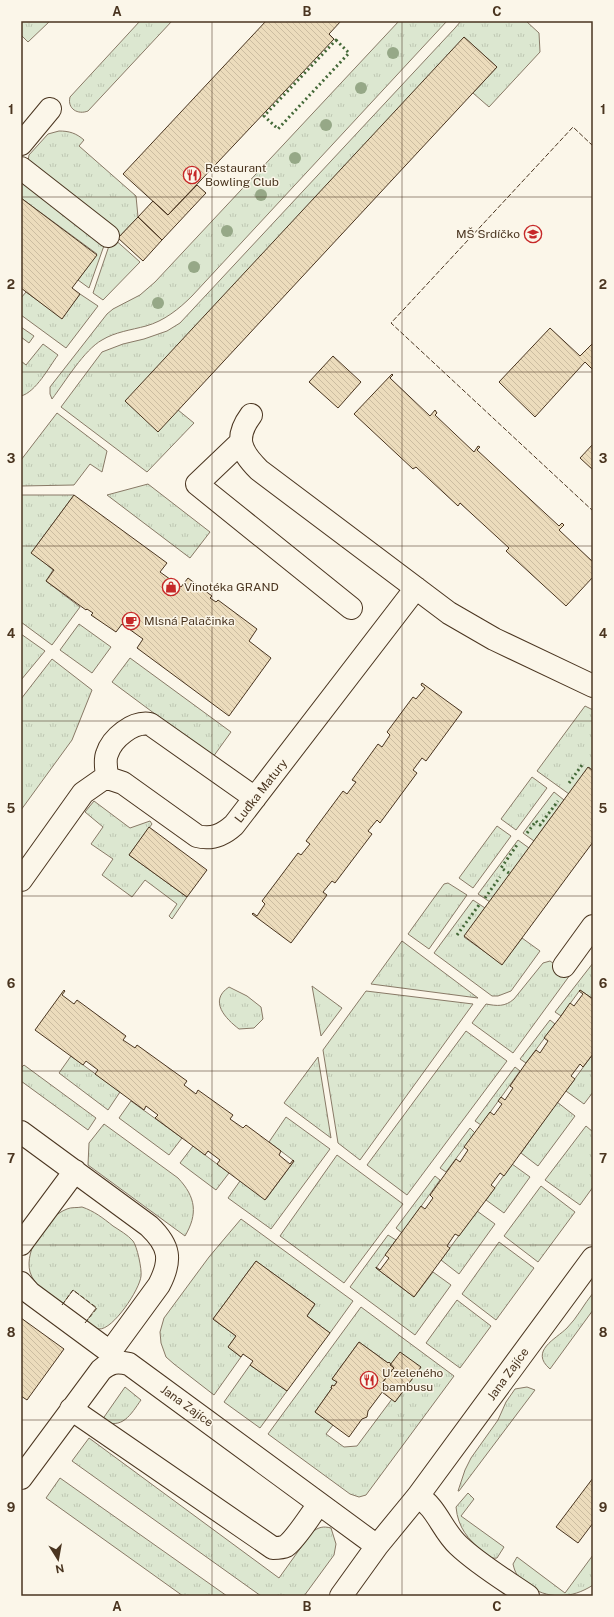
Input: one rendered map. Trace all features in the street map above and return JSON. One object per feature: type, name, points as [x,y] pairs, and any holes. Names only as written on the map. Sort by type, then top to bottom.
[{"type":"street","points":[[21,144],[50,109]]},
{"type":"street","points":[[21,168],[108,236]]},
{"type":"street","points":[[251,415],[242,431],[241,442],[244,452],[259,470],[449,613],[487,635],[593,686]]},
{"type":"street","points":[[241,442],[197,484],[351,608]]},
{"type":"street","name":"Luďka Matury","points":[[107,779],[123,783],[190,832],[203,838],[216,836],[227,831],[234,825],[255,798],[416,588]]},
{"type":"street","points":[[21,880],[83,793],[95,784],[107,779],[106,755],[116,740],[125,732],[137,726],[146,723],[150,724],[255,798]]},
{"type":"street","points":[[564,966],[593,926]]},
{"type":"street","points":[[21,1132],[149,1226],[159,1235],[165,1245],[168,1265],[159,1286],[111,1357],[21,1478]]},
{"type":"street","points":[[21,1244],[75,1171]]},
{"type":"street","name":"Jana Zajíce","points":[[341,1596],[418,1496],[593,1258]]},
{"type":"street","points":[[21,1283],[30,1293],[111,1357]]},
{"type":"street","name":"Jana Zajíce","points":[[111,1357],[130,1364],[378,1546]]},
{"type":"street","points":[[71,1409],[273,1548],[281,1548],[289,1543],[319,1504]]},
{"type":"street","points":[[418,1496],[434,1510],[448,1533],[459,1546],[528,1596]]},
{"type":"green space","points":[[23,21],[50,21],[28,42],[21,35],[21,23]]},
{"type":"green space","points":[[140,21],[172,21],[88,111],[81,112],[74,110],[70,105],[70,97]]},
{"type":"green space","points":[[399,21],[447,21],[187,301],[171,314],[153,324],[112,335],[95,345],[88,351],[52,399],[50,387],[107,314],[113,309],[140,295],[155,282]]},
{"type":"green space","points":[[461,21],[526,21],[539,33],[540,52],[489,107],[473,93],[497,67],[464,37],[178,410],[194,423],[147,472],[61,407],[102,352],[167,331],[180,323]]},
{"type":"green space","points":[[59,131],[72,133],[84,140],[79,146],[136,196],[138,217],[118,238],[28,161],[29,155],[48,134]]},
{"type":"green space","points":[[21,181],[106,240],[89,288],[78,280],[97,254],[21,198]]},
{"type":"green space","points":[[112,237],[140,262],[103,300],[93,293]]},
{"type":"green space","points":[[26,292],[62,318],[80,294],[98,306],[66,348],[21,315],[21,298]]},
{"type":"green space","points":[[21,327],[34,336],[29,343],[21,337]]},
{"type":"green space","points":[[43,344],[58,355],[32,390],[21,396],[21,361],[26,365]]},
{"type":"green space","points":[[57,413],[107,451],[102,472],[90,464],[74,485],[21,486],[21,460]]},
{"type":"green space","points":[[148,484],[210,532],[190,558],[107,495]]},
{"type":"green space","points":[[21,495],[74,495],[32,552],[53,570],[46,581],[80,607],[52,645],[21,622]]},
{"type":"green space","points":[[79,624],[111,647],[92,673],[60,650]]},
{"type":"green space","points":[[21,634],[45,651],[21,680]]},
{"type":"green space","points":[[130,658],[231,732],[213,757],[112,682]]},
{"type":"green space","points":[[52,659],[92,690],[72,740],[21,810],[21,699]]},
{"type":"green space","points":[[585,706],[593,710],[593,771],[589,767],[569,794],[537,771]]},
{"type":"green space","points":[[532,777],[547,788],[516,830],[501,819]]},
{"type":"green space","points":[[554,792],[564,800],[534,841],[523,833]]},
{"type":"green space","points":[[94,801],[130,828],[150,821],[152,824],[129,855],[187,897],[172,919],[169,916],[177,904],[145,880],[132,897],[102,875],[113,859],[91,844],[103,827],[85,812]]},
{"type":"green space","points":[[497,826],[511,836],[473,888],[459,878]]},
{"type":"green space","points":[[518,840],[529,848],[490,902],[478,894]]},
{"type":"green space","points":[[448,883],[467,895],[429,949],[408,934],[444,884]]},
{"type":"green space","points":[[473,900],[485,908],[464,937],[502,964],[522,938],[540,951],[511,991],[498,996],[492,996],[434,953]]},
{"type":"green space","points":[[402,941],[478,998],[371,984]]},
{"type":"green space","points":[[550,961],[570,975],[513,1053],[472,1023],[486,1004],[501,1005],[514,999],[543,963]]},
{"type":"green space","points":[[593,963],[593,999],[580,990],[561,1016],[555,1012]]},
{"type":"green space","points":[[312,986],[342,1008],[321,1036]]},
{"type":"green space","points":[[229,987],[247,996],[261,1007],[263,1019],[254,1028],[239,1029],[221,1010],[220,998],[223,992]]},
{"type":"green space","points":[[366,991],[473,1004],[360,1160],[338,1143],[323,1050]]},
{"type":"green space","points":[[550,1020],[555,1024],[526,1063],[520,1059]]},
{"type":"green space","points":[[466,1031],[507,1061],[407,1195],[367,1165]]},
{"type":"green space","points":[[592,1055],[593,1092],[584,1104],[566,1091]]},
{"type":"green space","points":[[71,1056],[120,1092],[108,1110],[59,1073]]},
{"type":"green space","points":[[318,1057],[331,1138],[284,1103]]},
{"type":"green space","points":[[24,1065],[96,1118],[88,1130],[21,1081],[21,1068]]},
{"type":"green space","points":[[515,1067],[520,1071],[481,1125],[475,1121]]},
{"type":"green space","points":[[131,1101],[182,1138],[169,1155],[119,1118]]},
{"type":"green space","points":[[557,1102],[575,1116],[538,1166],[521,1153]]},
{"type":"green space","points":[[286,1117],[330,1149],[271,1229],[228,1198],[240,1181],[266,1199],[294,1161],[269,1142]]},
{"type":"green space","points":[[104,1124],[178,1178],[184,1185],[192,1199],[193,1206],[192,1220],[185,1236],[88,1165],[89,1143]]},
{"type":"green space","points":[[586,1126],[593,1132],[593,1187],[580,1205],[545,1180]]},
{"type":"green space","points":[[470,1128],[475,1133],[446,1172],[440,1168]]},
{"type":"green space","points":[[193,1146],[229,1173],[216,1190],[180,1163]]},
{"type":"green space","points":[[337,1155],[403,1204],[344,1283],[280,1236]]},
{"type":"green space","points":[[512,1164],[530,1177],[504,1213],[486,1200]]},
{"type":"green space","points":[[435,1176],[440,1180],[402,1233],[396,1228]]},
{"type":"green space","points":[[541,1186],[575,1212],[538,1262],[504,1236]]},
{"type":"green space","points":[[82,1207],[98,1215],[133,1241],[141,1268],[141,1276],[136,1290],[125,1308],[105,1328],[99,1329],[85,1323],[96,1308],[73,1290],[62,1305],[35,1282],[30,1272],[30,1254],[38,1235],[44,1227],[59,1213],[69,1208]]},
{"type":"green space","points":[[477,1211],[495,1224],[459,1274],[441,1260]]},
{"type":"green space","points":[[241,1219],[353,1301],[330,1333],[307,1316],[315,1304],[256,1261],[213,1319],[236,1336],[228,1347],[241,1357],[214,1395],[166,1357],[161,1343],[160,1332],[164,1318],[209,1257]]},
{"type":"green space","points":[[388,1235],[396,1240],[376,1268],[414,1297],[433,1272],[451,1285],[415,1335],[350,1287]]},
{"type":"green space","points":[[499,1242],[534,1268],[496,1320],[462,1294]]},
{"type":"green space","points":[[593,1293],[593,1310],[550,1369],[544,1363],[542,1357],[543,1351],[551,1341],[571,1324]]},
{"type":"green space","points":[[457,1300],[491,1326],[460,1368],[426,1343]]},
{"type":"green space","points":[[361,1307],[454,1376],[366,1495],[359,1497],[350,1494],[268,1434]],"holes":[[[359,1342],[388,1363],[421,1367],[395,1402],[392,1399],[357,1446],[344,1447],[326,1434],[333,1425],[315,1412],[332,1386],[334,1386],[337,1382],[332,1379]]]},
{"type":"green space","points":[[250,1365],[287,1391],[260,1428],[224,1402]]},
{"type":"green space","points":[[125,1387],[141,1400],[134,1411],[120,1422],[109,1423],[102,1420]]},
{"type":"green space","points":[[527,1387],[535,1390],[458,1491],[471,1458],[498,1420],[506,1402],[515,1389]]},
{"type":"green space","points":[[89,1438],[279,1578],[312,1532],[319,1528],[331,1528],[336,1544],[334,1555],[304,1596],[261,1596],[72,1461]]},
{"type":"green space","points":[[60,1478],[227,1596],[183,1596],[46,1498]]},
{"type":"green space","points":[[468,1493],[474,1499],[461,1516],[504,1547],[497,1558],[491,1558],[483,1552],[468,1538],[461,1527],[456,1507]]},
{"type":"green space","points":[[593,1555],[593,1585],[577,1593],[560,1596],[542,1593],[526,1584],[516,1573],[513,1564],[517,1557],[565,1593]]},
{"type":"building","points":[[266,21],[341,21],[329,34],[334,39],[168,215],[123,174]]},
{"type":"building","points":[[464,37],[497,67],[158,432],[125,401]]},
{"type":"building","points":[[197,185],[206,193],[162,240],[138,217],[153,201],[168,215]]},
{"type":"building","points":[[21,198],[97,255],[72,288],[80,294],[62,319],[21,288]]},
{"type":"building","points":[[138,217],[162,240],[143,261],[118,238]]},
{"type":"building","points":[[550,328],[580,356],[593,343],[593,370],[585,362],[535,417],[499,382]]},
{"type":"building","points":[[333,356],[361,382],[338,408],[309,382]]},
{"type":"building","points":[[392,374],[393,375],[390,378],[430,416],[435,410],[437,413],[435,415],[474,452],[478,446],[480,447],[477,450],[559,526],[562,523],[564,525],[559,530],[593,562],[593,577],[566,606],[506,551],[509,548],[460,503],[458,506],[416,467],[413,469],[354,414]]},
{"type":"building","points":[[593,444],[593,470],[580,458]]},
{"type":"building","points":[[74,495],[167,563],[160,572],[181,587],[188,578],[212,596],[210,598],[216,602],[218,600],[257,629],[249,641],[271,658],[229,716],[137,648],[143,639],[122,624],[116,632],[91,615],[93,613],[87,609],[86,610],[46,581],[54,570],[31,553]]},
{"type":"building","points":[[422,683],[462,712],[426,761],[422,758],[413,770],[417,773],[380,823],[377,820],[368,831],[372,834],[335,883],[332,881],[323,892],[327,895],[291,943],[252,914],[253,913],[257,916],[265,904],[262,901],[298,853],[301,855],[310,844],[306,841],[317,826],[343,791],[347,794],[356,782],[352,780],[378,744],[382,747],[390,735],[387,732],[413,697],[416,699],[425,688],[421,685]]},
{"type":"building","points":[[588,767],[593,771],[593,842],[502,965],[464,936]]},
{"type":"building","points":[[149,827],[207,870],[187,897],[129,855]]},
{"type":"building","points":[[64,990],[65,991],[62,995],[74,1004],[77,1000],[126,1036],[123,1040],[135,1048],[137,1045],[187,1081],[184,1085],[196,1094],[198,1090],[233,1115],[230,1119],[243,1128],[246,1125],[281,1151],[279,1155],[290,1164],[293,1160],[294,1161],[265,1200],[217,1164],[220,1160],[208,1151],[205,1155],[155,1118],[158,1115],[146,1106],[144,1110],[95,1074],[98,1070],[86,1061],[83,1065],[35,1030]]},
{"type":"building","points":[[580,990],[593,999],[593,1054],[583,1067],[580,1064],[571,1076],[575,1079],[504,1176],[500,1173],[491,1185],[495,1188],[459,1236],[455,1234],[447,1246],[450,1248],[414,1297],[376,1267],[380,1270],[389,1258],[385,1255],[421,1206],[425,1209],[433,1198],[430,1195],[456,1159],[460,1162],[468,1150],[464,1147],[490,1112],[494,1115],[502,1104],[498,1101],[501,1097],[505,1100],[513,1088],[510,1086],[536,1050],[540,1053],[548,1041],[544,1038],[570,1003],[574,1006],[583,994],[579,991]]},
{"type":"building","points":[[256,1261],[315,1304],[307,1316],[330,1333],[287,1391],[250,1365],[253,1361],[243,1354],[241,1357],[228,1347],[236,1336],[213,1319]]},
{"type":"building","points":[[21,1318],[64,1349],[27,1400],[21,1396]]},
{"type":"building","points":[[359,1342],[388,1363],[389,1362],[394,1368],[382,1383],[386,1387],[368,1411],[367,1417],[362,1419],[349,1437],[315,1412],[332,1388],[332,1385],[334,1386],[337,1382],[332,1379]]},
{"type":"building","points":[[400,1352],[421,1367],[395,1402],[382,1392],[386,1387],[382,1383],[394,1368],[390,1365]]},
{"type":"building","points":[[593,1478],[593,1523],[578,1543],[556,1527]]},
{"type":"hedge","points":[[336,40],[349,53],[278,129],[264,116],[336,40]]},
{"type":"hedge","points":[[569,783],[582,765]]},
{"type":"hedge","points":[[527,833],[536,821],[540,825],[558,801]]},
{"type":"hedge","points":[[509,873],[501,868],[517,845]]},
{"type":"hedge","points":[[485,898],[500,877]]},
{"type":"hedge","points":[[457,935],[479,905]]},
{"type":"fence","points":[[593,146],[573,127],[391,323],[593,511]]},
{"type":"fence","points":[[62,1305],[73,1290],[97,1308],[85,1323]]},
{"type":"place","name":"Restaurant Bowling Club","points":[[192,175]]},
{"type":"place","name":"MŠ Srdíčko","points":[[533,234]]},
{"type":"place","name":"Vinotéka GRAND","points":[[171,587]]},
{"type":"place","name":"Mlsná Palačinka","points":[[131,621]]},
{"type":"place","name":"U zeleného bambusu","points":[[369,1380]]}]
